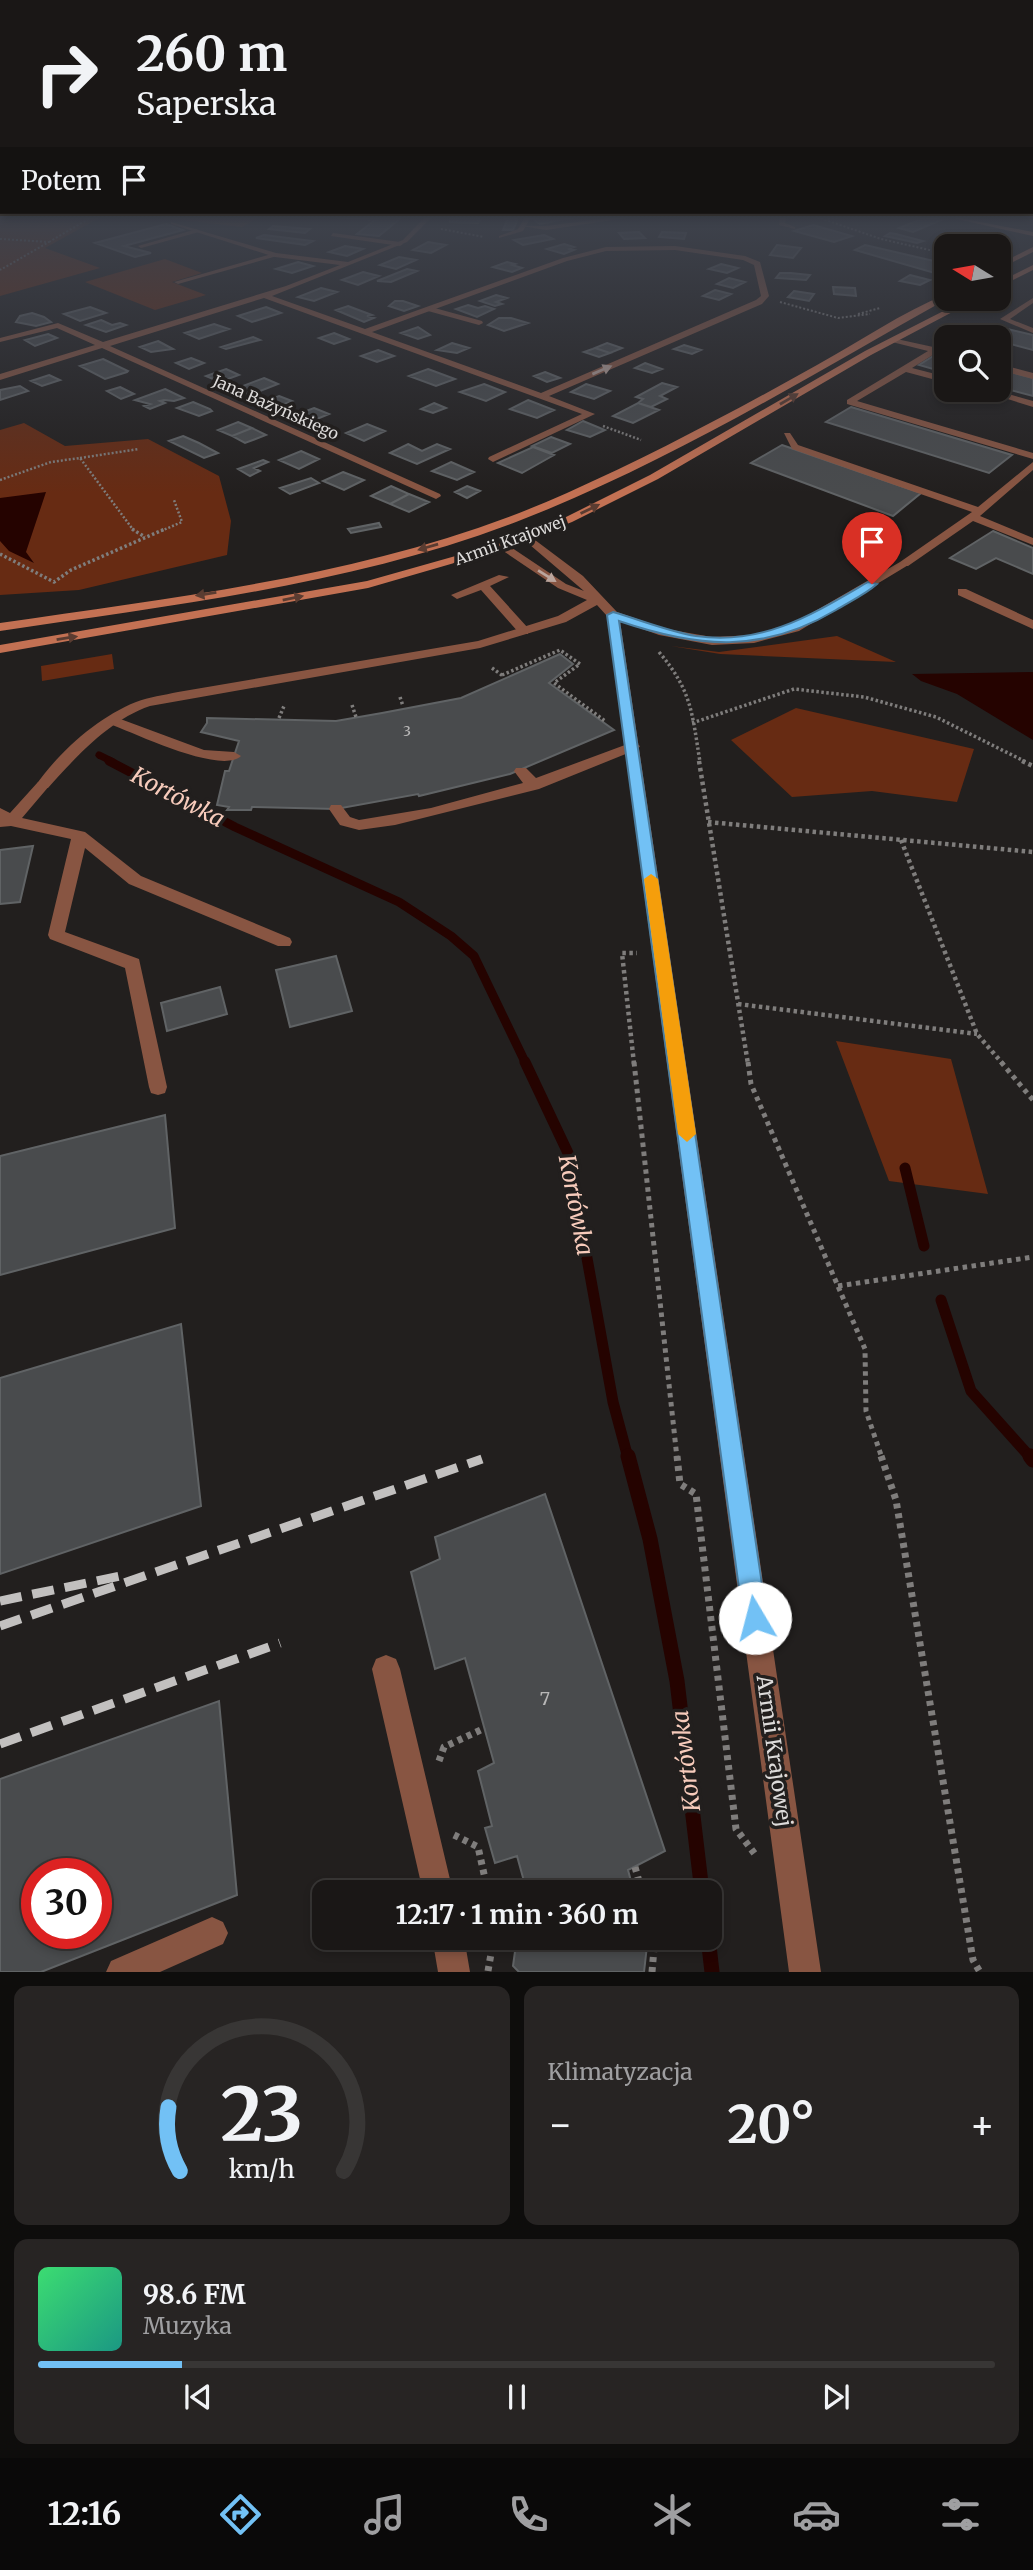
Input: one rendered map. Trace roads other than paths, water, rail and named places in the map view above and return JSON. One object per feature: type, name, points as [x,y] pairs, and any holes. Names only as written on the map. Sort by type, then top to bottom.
[{"type":"main road","name":"Armii Krajowej","points":[[0,627],[325,573],[401,555],[493,527],[554,503],[656,456],[923,309]]},
{"type":"main road","name":"Armii Krajowej","points":[[0,649],[178,620],[368,584],[502,546],[654,478],[948,312]]},
{"type":"main road","points":[[493,527],[527,537]]},
{"type":"main road","points":[[493,527],[502,546]]},
{"type":"street","points":[[0,377],[223,309]]},
{"type":"street","points":[[301,309],[590,414],[493,459]]},
{"type":"street","points":[[365,332],[431,309]]},
{"type":"street","points":[[431,309],[480,323]]},
{"type":"street","points":[[540,397],[743,309]]},
{"type":"street","points":[[1019,309],[1004,319],[1033,331]]},
{"type":"street","name":"Jana Bażyńskiego","points":[[0,340],[58,325],[436,496]]},
{"type":"street","points":[[895,340],[934,350]]},
{"type":"street","points":[[934,351],[850,402],[1033,456]]},
{"type":"street","points":[[906,369],[934,377]]},
{"type":"street","points":[[1011,370],[1033,376]]},
{"type":"street","points":[[1011,398],[1033,404]]},
{"type":"street","points":[[788,435],[795,447],[975,514],[1033,541]]},
{"type":"street","points":[[502,546],[562,586],[646,627],[712,641],[769,636],[807,622],[904,565],[975,514],[1033,465]]},
{"type":"street","points":[[527,537],[579,578],[605,608]]},
{"type":"street","points":[[457,595],[503,577]]},
{"type":"street","points":[[483,585],[524,631]]},
{"type":"street","points":[[962,593],[1033,625]]},
{"type":"street","points":[[4,819],[43,785],[61,764],[114,720],[139,706],[178,696],[480,644],[605,608]]},
{"type":"street","name":"Armii Krajowej","points":[[605,608],[633,746],[805,1972]]},
{"type":"street","points":[[114,720],[202,754],[234,756]]},
{"type":"street","points":[[336,808],[345,821],[359,825],[447,810],[534,786],[633,746]]},
{"type":"street","points":[[521,771],[534,786]]},
{"type":"street","points":[[4,819],[80,836],[135,880],[284,942]]},
{"type":"street","points":[[80,836],[56,935],[133,964],[158,1087]]},
{"type":"street","points":[[386,1669],[435,1880]]},
{"type":"street","points":[[122,1972],[212,1933]]},
{"type":"street","points":[[451,1950],[454,1972]]},
{"type":"waterway","name":"Kortówka","points":[[99,755],[113,762]]},
{"type":"waterway","name":"Kortówka","points":[[109,761],[235,827],[399,902],[451,936],[474,956],[526,1064]]},
{"type":"waterway","name":"Kortówka","points":[[525,1062],[568,1153],[613,1402],[628,1458]]},
{"type":"waterway","points":[[905,1168],[924,1246]]},
{"type":"waterway","points":[[941,1300],[971,1391],[1031,1458]]},
{"type":"waterway","name":"Kortówka","points":[[628,1456],[650,1539],[677,1681],[701,1880]]},
{"type":"waterway","points":[[1030,1456],[1033,1460]]},
{"type":"waterway","name":"Kortówka","points":[[709,1950],[712,1972]]},
{"type":"railway","points":[[0,1626],[482,1459]]},
{"type":"railway","points":[[0,1601],[120,1576]]},
{"type":"railway","points":[[0,1744],[280,1643]]}]
